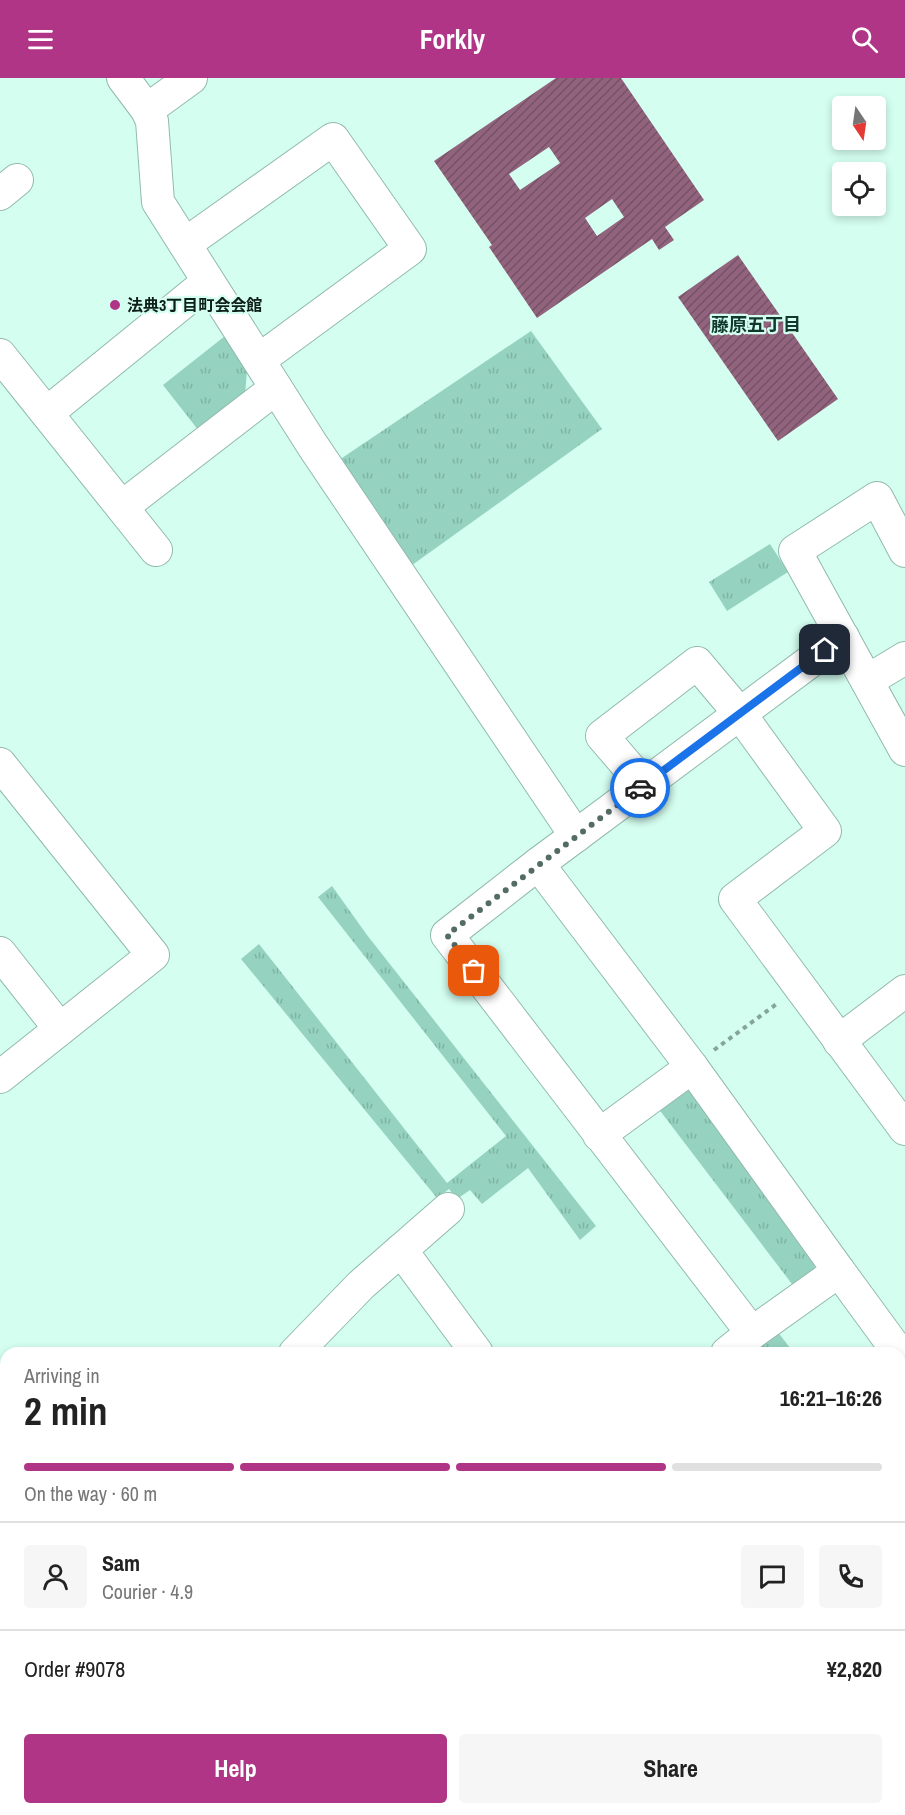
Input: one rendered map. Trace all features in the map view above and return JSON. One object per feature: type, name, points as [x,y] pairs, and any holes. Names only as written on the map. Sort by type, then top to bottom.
[{"type":"street","points":[[123,78],[147,110],[152,121],[158,202],[313,446],[576,836]]},
{"type":"street","points":[[147,110],[192,78]]},
{"type":"street","points":[[185,244],[333,139],[410,249],[258,360]]},
{"type":"street","points":[[47,413],[208,282]]},
{"type":"street","points":[[0,355],[156,550]]},
{"type":"street","points":[[122,507],[276,388]]},
{"type":"street","points":[[905,551],[877,498],[795,551],[905,750]]},
{"type":"street","points":[[752,1334],[447,935],[538,864],[843,637]]},
{"type":"street","points":[[867,681],[905,658]]},
{"type":"street","points":[[644,785],[602,736],[697,663],[740,714],[825,831],[735,899],[905,1129]]},
{"type":"street","points":[[0,764],[153,955],[0,1077]]},
{"type":"street","points":[[538,864],[692,1067],[894,1347]]},
{"type":"street","points":[[0,953],[60,1029]]},
{"type":"street","points":[[839,1041],[905,991]]},
{"type":"street","points":[[599,1135],[692,1067]]},
{"type":"street","points":[[301,1347],[361,1285],[448,1209]]},
{"type":"street","points":[[401,1250],[473,1347]]},
{"type":"street","points":[[735,1347],[839,1271]]},
{"type":"path","points":[[692,1067],[799,987]]},
{"type":"green space","points":[[531,331],[602,429],[408,568],[339,460]]},
{"type":"green space","points":[[225,336],[247,370],[245,395],[199,431],[163,385]]},
{"type":"green space","points":[[770,544],[788,572],[727,611],[709,582]]},
{"type":"green space","points":[[332,886],[367,935],[596,1226],[580,1240],[528,1168],[482,1204],[470,1190],[457,1199],[449,1189],[437,1198],[241,959],[259,944],[447,1183],[506,1136],[318,897]]},
{"type":"green space","points":[[686,1089],[697,1094],[815,1261],[814,1274],[795,1288],[658,1108]]},
{"type":"green space","points":[[777,1331],[789,1347],[755,1347]]},
{"type":"building","points":[[556,78],[621,78],[704,200],[665,227],[674,240],[659,250],[652,239],[537,318],[489,247],[492,245],[434,161]],"holes":[[[549,147],[560,163],[520,190],[509,174]],[[612,199],[624,217],[597,236],[585,218]]]},
{"type":"building","points":[[738,255],[838,399],[778,441],[678,297]]},
{"type":"way so far","points":[[474,971],[447,935],[640,788]]},
{"type":"place","name":"法典3丁目町会会館","points":[[115,305]]},
{"type":"district","name":"藤原五丁目","points":[[756,324]]},
{"type":"route","points":[[640,788],[825,650]]}]
